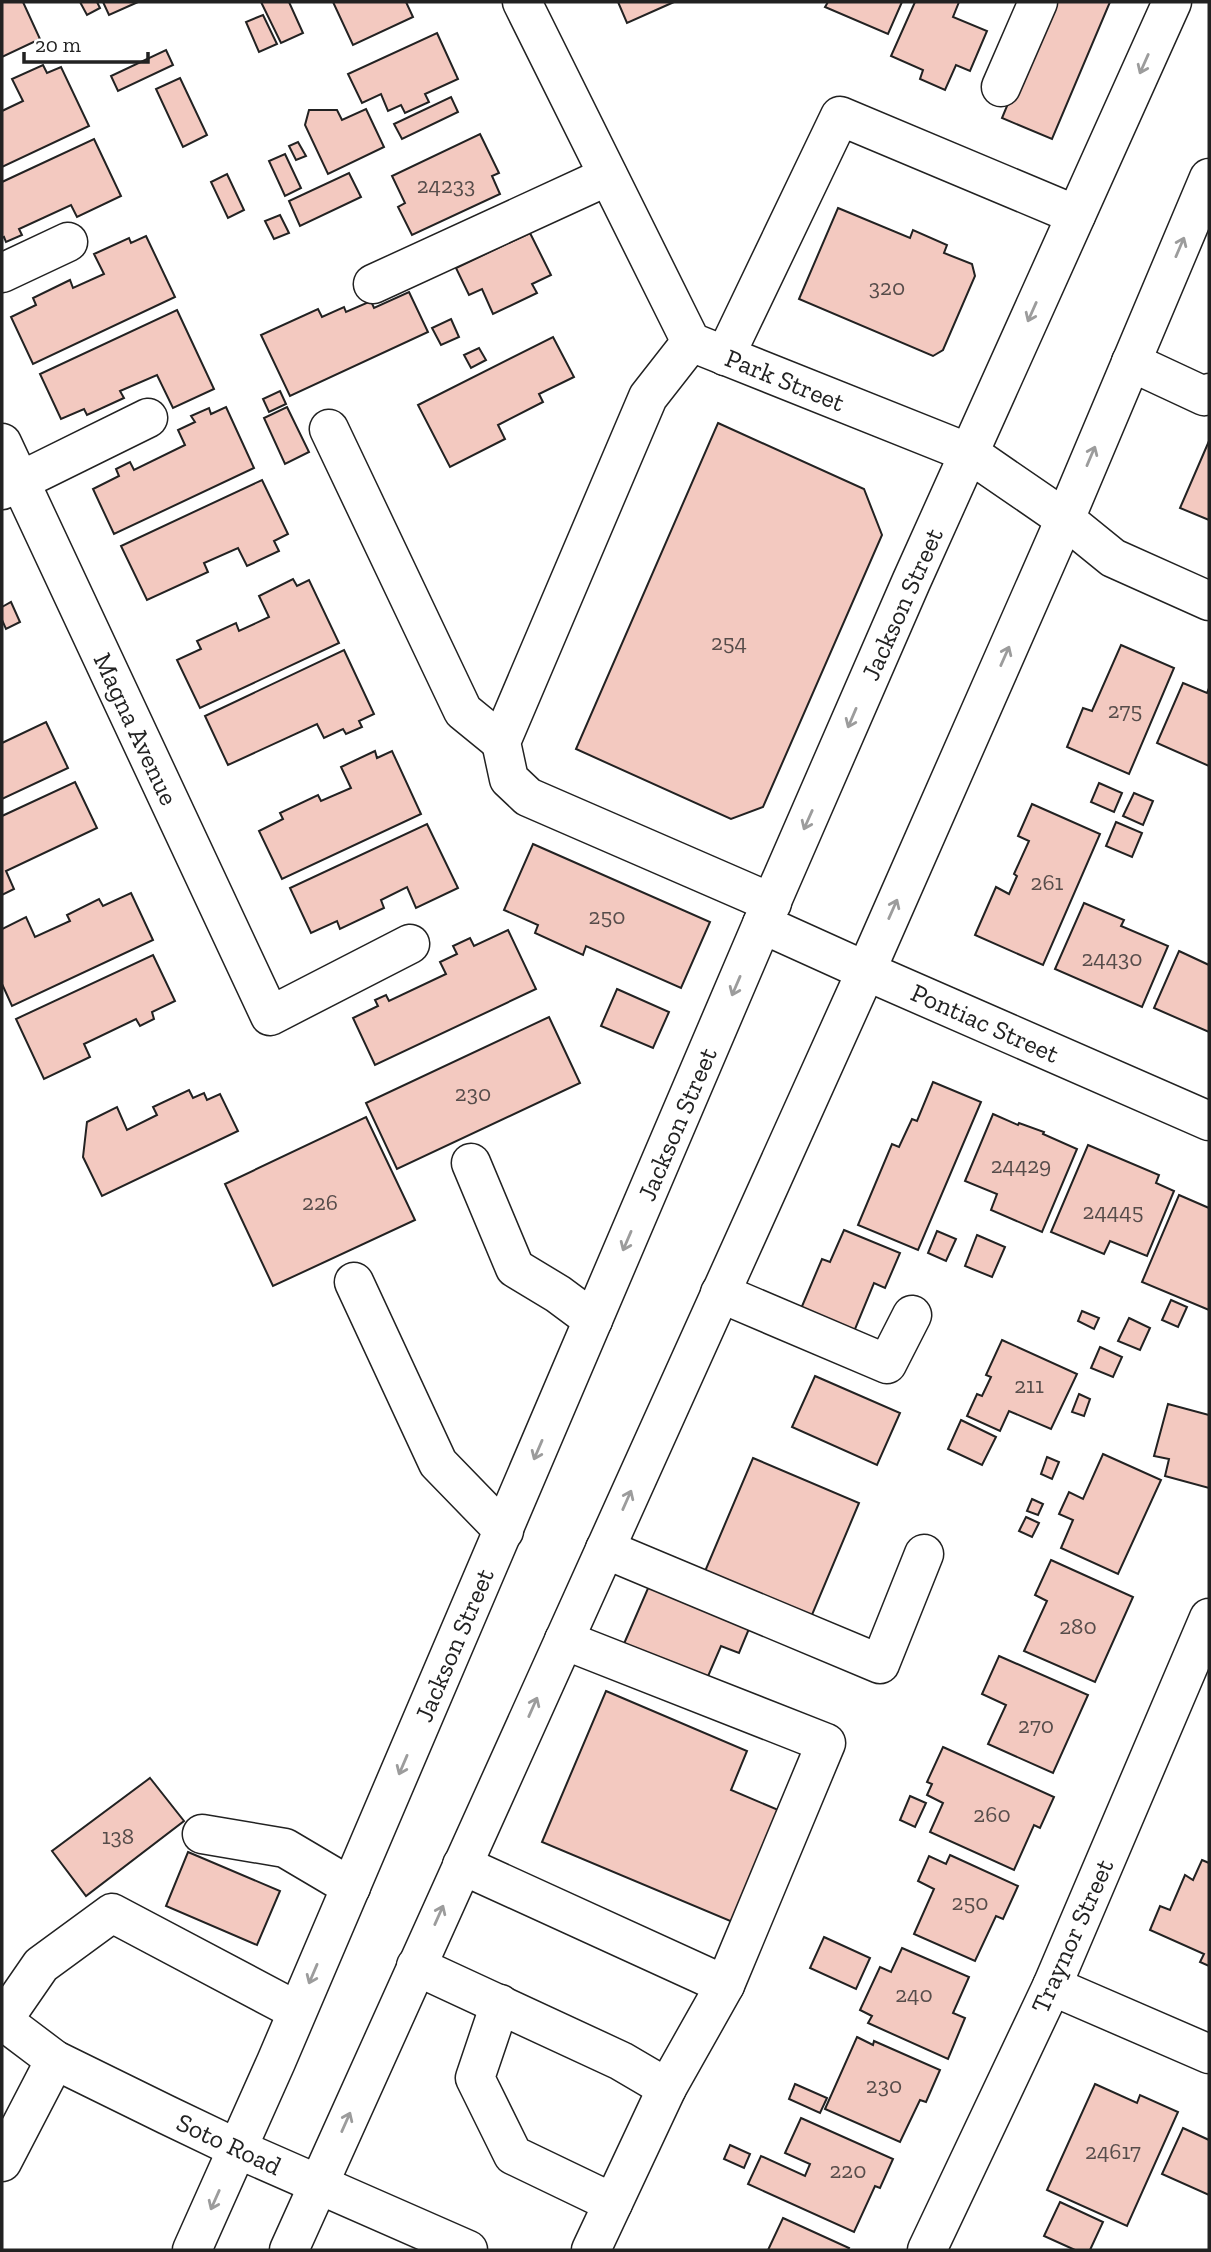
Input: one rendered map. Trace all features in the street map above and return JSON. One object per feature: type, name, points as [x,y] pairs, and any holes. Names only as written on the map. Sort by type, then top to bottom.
[{"type":"main road","name":"Park Street","points":[[522,2],[608,176],[708,349],[969,453],[1065,519],[1112,558],[1209,601]]},
{"type":"main road","points":[[1001,87],[1038,2]]},
{"type":"main road","name":"Jackson Street","points":[[192,2250],[238,2150],[767,913],[969,453],[1172,2]]},
{"type":"main road","points":[[329,429],[463,710],[501,742],[648,397],[708,349],[840,116],[1076,215]]},
{"type":"main road","points":[[373,284],[608,176]]},
{"type":"main road","points":[[289,2250],[866,971],[1065,519],[1209,178]]},
{"type":"main road","points":[[2,273],[68,242]]},
{"type":"main road","points":[[1131,362],[1204,396],[1209,393]]},
{"type":"main road","points":[[11,486],[148,418]]},
{"type":"main road","name":"Magna Avenue","points":[[2,443],[11,486],[270,1016],[410,944]]},
{"type":"main road","name":"Pontiac Street","points":[[501,742],[509,779],[528,797],[767,913],[866,971],[1209,1121]]},
{"type":"main road","points":[[471,1163],[515,1268],[558,1294],[593,1320]]},
{"type":"main road","points":[[354,1282],[438,1463],[504,1531]]},
{"type":"main road","points":[[720,1293],[887,1364],[912,1315]]},
{"type":"main road","points":[[605,1549],[880,1664],[925,1554]]},
{"type":"main road","name":"Traynor Street","points":[[927,2250],[1052,1986],[1209,1618]]},
{"type":"main road","points":[[564,1640],[826,1743],[725,1985],[667,2088],[590,2250]]},
{"type":"main road","points":[[202,1834],[285,1848],[351,1886]]},
{"type":"main road","points":[[462,1865],[725,1985]]},
{"type":"main road","points":[[2,2020],[41,1965],[112,1913],[297,2011]]},
{"type":"main road","points":[[416,1966],[621,2061],[667,2088]]},
{"type":"main road","points":[[1052,1986],[1209,2054]]},
{"type":"main road","points":[[500,2004],[475,2078],[513,2155],[613,2203]]},
{"type":"main road","name":"Soto Road","points":[[2,2020],[55,2060],[238,2150],[468,2250]]},
{"type":"main road","points":[[2,2162],[55,2060]]},
{"type":"building","points":[[2,2],[23,2],[40,39],[2,57]]},
{"type":"building","points":[[80,2],[97,2],[100,8],[87,15]]},
{"type":"building","points":[[103,2],[138,2],[109,15]]},
{"type":"building","points":[[261,2],[289,2],[303,33],[281,43]]},
{"type":"building","points":[[333,2],[406,2],[413,17],[353,45]]},
{"type":"building","points":[[618,2],[674,2],[627,23]]},
{"type":"building","points":[[828,2],[902,2],[888,34],[825,7]]},
{"type":"building","points":[[915,2],[959,2],[953,17],[987,31],[970,71],[956,65],[945,90],[920,79],[923,70],[891,56]]},
{"type":"building","points":[[1050,2],[1110,2],[1052,139],[1002,118]]},
{"type":"building","points":[[263,15],[277,44],[259,52],[246,22]]},
{"type":"building","points":[[437,33],[458,79],[425,94],[429,102],[405,113],[401,105],[388,111],[381,94],[362,103],[348,74]]},
{"type":"building","points":[[166,50],[173,65],[118,91],[111,76]]},
{"type":"building","points":[[43,65],[47,73],[61,67],[89,126],[2,167],[2,111],[23,101],[12,79]]},
{"type":"building","points":[[180,78],[207,135],[183,147],[156,89]]},
{"type":"building","points":[[451,97],[458,112],[402,139],[394,124]]},
{"type":"building","points":[[366,109],[384,147],[328,174],[305,125],[309,110],[337,110],[342,120]]},
{"type":"building","points":[[480,134],[499,173],[492,176],[500,194],[412,235],[398,207],[405,203],[392,176]]},
{"type":"building","points":[[94,139],[121,196],[77,217],[71,205],[19,229],[22,235],[6,242],[4,237],[2,238],[2,182]]},
{"type":"building","points":[[298,142],[306,156],[296,160],[289,146]]},
{"type":"building","points":[[285,154],[301,188],[285,196],[269,161]]},
{"type":"building","points":[[349,173],[361,197],[300,226],[289,201]]},
{"type":"building","points":[[227,174],[244,210],[228,218],[211,182]]},
{"type":"building","points":[[838,208],[910,238],[913,230],[947,245],[944,253],[972,264],[975,276],[943,350],[933,356],[799,299]]},
{"type":"building","points":[[280,215],[289,233],[274,239],[265,221]]},
{"type":"building","points":[[530,233],[551,275],[532,284],[537,293],[493,314],[482,289],[469,295],[456,268]]},
{"type":"building","points":[[146,236],[175,297],[33,364],[11,317],[36,305],[33,298],[70,280],[73,288],[104,274],[94,254],[129,238],[131,243]]},
{"type":"building","points":[[409,292],[428,332],[290,396],[261,335],[318,309],[322,317],[344,307],[346,312],[371,301],[374,308]]},
{"type":"building","points":[[177,310],[214,389],[173,408],[157,375],[120,391],[124,398],[87,415],[84,409],[61,419],[40,374]]},
{"type":"building","points":[[451,319],[459,337],[441,345],[432,328]]},
{"type":"building","points":[[553,337],[574,377],[539,394],[543,402],[498,425],[505,439],[450,467],[418,405]]},
{"type":"building","points":[[479,348],[486,360],[471,368],[464,355]]},
{"type":"building","points":[[280,391],[286,404],[269,412],[263,399]]},
{"type":"building","points":[[226,407],[254,468],[114,534],[93,489],[119,476],[116,469],[130,462],[134,470],[185,445],[178,430],[195,422],[191,416],[209,408],[211,414]]},
{"type":"building","points":[[287,407],[309,452],[285,464],[264,418]]},
{"type":"building","points":[[718,423],[864,489],[882,535],[763,807],[731,819],[576,749]]},
{"type":"building","points":[[1209,441],[1209,520],[1180,508]]},
{"type":"building","points":[[262,480],[288,534],[274,541],[279,551],[247,566],[238,548],[204,563],[208,572],[147,600],[121,546]]},
{"type":"building","points":[[293,579],[297,586],[309,580],[339,643],[200,708],[177,660],[201,649],[197,641],[236,623],[239,631],[269,617],[259,596]]},
{"type":"building","points":[[11,602],[20,622],[6,629],[2,620],[2,607]]},
{"type":"building","points":[[1121,645],[1174,668],[1129,774],[1067,747],[1083,708],[1092,711]]},
{"type":"building","points":[[344,650],[374,714],[359,721],[362,727],[346,734],[343,729],[324,738],[317,724],[228,765],[205,716]]},
{"type":"building","points":[[1183,683],[1207,693],[1209,688],[1209,766],[1157,743]]},
{"type":"building","points":[[46,722],[68,768],[2,799],[2,743]]},
{"type":"building","points":[[375,751],[377,758],[392,751],[421,814],[282,879],[259,831],[283,819],[280,813],[318,795],[321,801],[351,788],[341,767]]},
{"type":"building","points":[[75,782],[97,828],[6,871],[14,889],[2,895],[2,816]]},
{"type":"building","points":[[1099,783],[1122,793],[1114,812],[1091,802]]},
{"type":"building","points":[[1134,793],[1153,801],[1143,825],[1123,816]]},
{"type":"building","points":[[1032,804],[1100,834],[1043,965],[975,935],[996,887],[1009,894],[1017,876],[1014,874],[1029,841],[1018,836]]},
{"type":"building","points":[[1116,822],[1142,833],[1132,857],[1106,846]]},
{"type":"building","points":[[427,824],[458,888],[416,908],[407,887],[381,900],[384,908],[340,929],[337,921],[311,933],[290,888]]},
{"type":"building","points":[[533,844],[710,922],[681,988],[586,946],[583,955],[535,933],[538,925],[504,910]]},
{"type":"building","points":[[131,893],[153,940],[12,1006],[2,984],[2,929],[26,917],[35,937],[70,921],[67,915],[99,899],[103,906]]},
{"type":"building","points":[[1084,903],[1124,920],[1121,926],[1168,946],[1142,1007],[1055,969]]},
{"type":"building","points":[[508,930],[536,989],[375,1065],[353,1018],[378,1006],[375,1000],[386,995],[389,1001],[446,974],[440,962],[457,954],[453,946],[470,938],[474,946]]},
{"type":"building","points":[[1179,951],[1209,965],[1209,1032],[1154,1008]]},
{"type":"building","points":[[153,955],[175,1001],[152,1012],[154,1019],[140,1026],[136,1019],[84,1044],[90,1057],[44,1079],[16,1019]]},
{"type":"building","points":[[617,989],[669,1012],[653,1048],[601,1026]]},
{"type":"building","points":[[549,1017],[580,1083],[397,1169],[366,1103]]},
{"type":"building","points":[[933,1082],[981,1102],[918,1250],[858,1225],[892,1144],[899,1147],[912,1119],[917,1121]]},
{"type":"building","points":[[189,1090],[193,1098],[204,1093],[207,1100],[220,1094],[238,1131],[102,1196],[83,1157],[87,1122],[117,1107],[127,1130],[157,1115],[153,1107]]},
{"type":"building","points":[[993,1114],[1044,1132],[1043,1134],[1077,1149],[1042,1232],[991,1210],[997,1194],[965,1181]]},
{"type":"building","points":[[366,1117],[415,1220],[273,1286],[225,1184]]},
{"type":"building","points":[[1088,1145],[1159,1175],[1156,1183],[1174,1191],[1147,1256],[1110,1241],[1104,1254],[1051,1232]]},
{"type":"building","points":[[1179,1195],[1209,1208],[1209,1310],[1142,1282]]},
{"type":"building","points":[[844,1230],[900,1253],[885,1288],[874,1283],[853,1334],[800,1311],[822,1259],[830,1262]]},
{"type":"building","points":[[937,1231],[956,1239],[946,1261],[928,1253]]},
{"type":"building","points":[[977,1235],[1005,1247],[992,1277],[965,1266]]},
{"type":"building","points":[[1171,1300],[1187,1307],[1178,1327],[1162,1320]]},
{"type":"building","points":[[1082,1311],[1099,1318],[1094,1329],[1078,1321]]},
{"type":"building","points":[[1129,1318],[1150,1328],[1140,1350],[1118,1341]]},
{"type":"building","points":[[1002,1340],[1077,1374],[1051,1429],[1009,1411],[1000,1431],[967,1416],[977,1394],[982,1396],[991,1377],[986,1375]]},
{"type":"building","points":[[1100,1347],[1122,1357],[1113,1377],[1091,1368]]},
{"type":"building","points":[[815,1376],[900,1413],[877,1465],[792,1427]]},
{"type":"building","points":[[1079,1394],[1090,1399],[1084,1416],[1072,1412]]},
{"type":"building","points":[[1168,1404],[1209,1415],[1209,1488],[1165,1476],[1169,1459],[1154,1456]]},
{"type":"building","points":[[961,1420],[996,1437],[982,1465],[948,1449]]},
{"type":"building","points":[[1103,1454],[1161,1480],[1118,1574],[1061,1548],[1073,1520],[1059,1514],[1069,1492],[1083,1499]]},
{"type":"building","points":[[1047,1457],[1059,1462],[1052,1479],[1041,1474]]},
{"type":"building","points":[[753,1458],[859,1503],[809,1622],[703,1576]]},
{"type":"building","points":[[1032,1499],[1043,1504],[1038,1515],[1027,1511]]},
{"type":"building","points":[[1026,1517],[1039,1523],[1032,1537],[1019,1531]]},
{"type":"building","points":[[1051,1560],[1133,1597],[1095,1682],[1024,1651],[1047,1601],[1035,1595]]},
{"type":"building","points":[[649,1586],[751,1624],[739,1653],[721,1646],[706,1681],[623,1646]]},
{"type":"building","points":[[999,1656],[1088,1695],[1053,1773],[988,1744],[1006,1705],[982,1694]]},
{"type":"building","points":[[606,1691],[747,1751],[731,1790],[783,1812],[735,1923],[542,1842]]},
{"type":"building","points":[[943,1747],[1054,1797],[1040,1828],[1034,1825],[1014,1870],[930,1832],[943,1803],[927,1795],[932,1784],[927,1782]]},
{"type":"building","points":[[150,1778],[184,1821],[86,1896],[52,1851]]},
{"type":"building","points":[[910,1796],[926,1803],[915,1827],[900,1820]]},
{"type":"building","points":[[188,1852],[280,1891],[257,1945],[166,1906]]},
{"type":"building","points":[[950,1855],[1018,1886],[1003,1919],[996,1916],[975,1961],[914,1934],[934,1889],[918,1881],[929,1856],[946,1864]]},
{"type":"building","points":[[1202,1860],[1209,1863],[1209,1966],[1200,1962],[1204,1954],[1150,1930],[1160,1906],[1170,1910],[1185,1875],[1193,1880]]},
{"type":"building","points":[[824,1937],[870,1958],[856,1989],[810,1968]]},
{"type":"building","points":[[902,1948],[969,1977],[953,2013],[965,2018],[948,2059],[868,2023],[872,2016],[860,2010],[880,1967],[891,1972]]},
{"type":"building","points":[[857,2037],[873,2045],[874,2041],[940,2070],[926,2102],[920,2100],[900,2142],[825,2109]]},
{"type":"building","points":[[795,2084],[827,2098],[820,2113],[789,2099]]},
{"type":"building","points":[[1095,2084],[1137,2103],[1140,2095],[1178,2112],[1127,2226],[1047,2190]]},
{"type":"building","points":[[801,2118],[893,2159],[880,2188],[875,2186],[854,2232],[748,2184],[761,2156],[805,2176],[810,2164],[785,2153]]},
{"type":"building","points":[[1183,2128],[1209,2140],[1209,2195],[1162,2174]]},
{"type":"building","points":[[730,2145],[750,2154],[744,2168],[724,2159]]},
{"type":"building","points":[[1060,2202],[1103,2222],[1090,2250],[1075,2250],[1044,2236]]},
{"type":"building","points":[[783,2218],[849,2248],[768,2250]]}]
